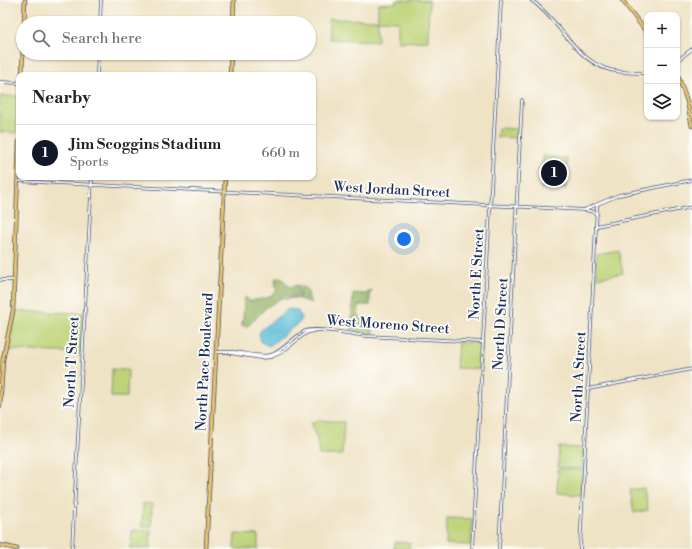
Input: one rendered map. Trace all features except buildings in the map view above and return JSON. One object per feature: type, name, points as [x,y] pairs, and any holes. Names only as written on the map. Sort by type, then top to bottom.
[{"type":"main road","points":[[24,16],[25,0]]},
{"type":"main road","points":[[233,16],[234,0]]},
{"type":"main road","points":[[622,0],[644,29]]},
{"type":"main road","points":[[22,72],[23,60]]},
{"type":"main road","points":[[230,72],[231,60]]},
{"type":"main road","points":[[680,81],[687,100],[692,126]]},
{"type":"main road","name":"North Pace Boulevard","points":[[206,549],[225,180]]},
{"type":"main road","points":[[0,406],[2,359],[13,314],[18,181]]},
{"type":"main road","points":[[0,545],[17,549]]},
{"type":"street","points":[[100,16],[101,0]]},
{"type":"street","name":"North E Street","points":[[472,549],[501,0]]},
{"type":"street","points":[[531,0],[542,9],[581,53],[595,64],[615,71],[644,73]]},
{"type":"street","points":[[680,58],[692,49]]},
{"type":"street","points":[[97,72],[98,60]]},
{"type":"street","points":[[0,82],[16,83]]},
{"type":"street","name":"North D Street","points":[[499,549],[522,100]]},
{"type":"street","name":"North T Street","points":[[72,549],[92,180]]},
{"type":"street","points":[[585,210],[619,195],[692,180]]},
{"type":"street","name":"West Jordan Street","points":[[18,181],[585,210],[594,212],[596,215]]},
{"type":"street","name":"North A Street","points":[[580,549],[597,206]]},
{"type":"street","points":[[596,226],[692,207]]},
{"type":"street","points":[[0,280],[14,280]]},
{"type":"street","name":"West Moreno Street","points":[[216,352],[262,356],[271,355],[278,352],[305,331],[311,329],[348,332],[366,336],[483,342]]},
{"type":"street","points":[[588,389],[692,369]]},
{"type":"green space","points":[[396,0],[429,0],[428,41],[398,42],[398,21],[378,20],[378,4],[396,3]]},
{"type":"green space","points":[[329,19],[378,20],[378,41],[329,39]]},
{"type":"green space","points":[[0,96],[16,96],[16,133],[0,132]]},
{"type":"green space","points":[[498,128],[518,129],[517,138],[497,137]]},
{"type":"green space","points":[[543,156],[567,158],[566,189],[541,188]]},
{"type":"green space","points":[[618,250],[623,273],[597,278],[596,254]]},
{"type":"green space","points":[[281,277],[290,287],[299,285],[298,295],[287,295],[268,306],[247,327],[241,325],[243,320],[244,299],[246,297],[249,301],[267,298],[277,291],[275,282],[276,278]]},
{"type":"green space","points":[[301,286],[308,290],[309,299],[312,303],[296,298],[284,299],[289,297],[299,297]]},
{"type":"green space","points":[[373,290],[370,292],[370,305],[359,305],[358,317],[373,319],[373,335],[351,331],[353,293],[365,294]]},
{"type":"green space","points":[[16,311],[83,313],[81,353],[7,350]]},
{"type":"green space","points":[[458,342],[482,343],[480,369],[456,368]]},
{"type":"green space","points":[[112,369],[128,370],[127,397],[111,397]]},
{"type":"green space","points":[[318,420],[344,422],[342,455],[319,455],[317,439],[311,423]]},
{"type":"green space","points":[[559,447],[583,448],[582,469],[558,467]]},
{"type":"green space","points":[[558,469],[582,470],[581,495],[557,493]]},
{"type":"green space","points":[[644,488],[648,510],[634,513],[630,490]]},
{"type":"green space","points":[[143,503],[152,504],[151,527],[142,526]]},
{"type":"green space","points":[[447,518],[473,519],[471,545],[446,544]]},
{"type":"green space","points":[[132,530],[151,531],[150,549],[130,549]]},
{"type":"green space","points":[[235,534],[258,535],[258,549],[234,549]]},
{"type":"green space","points":[[395,542],[410,543],[409,549],[394,549]]},
{"type":"water","points":[[288,309],[297,310],[301,316],[300,322],[269,346],[261,342],[259,333],[261,330]]},
{"type":"place","name":"Jim Scoggins Stadium","points":[[554,173]]}]
